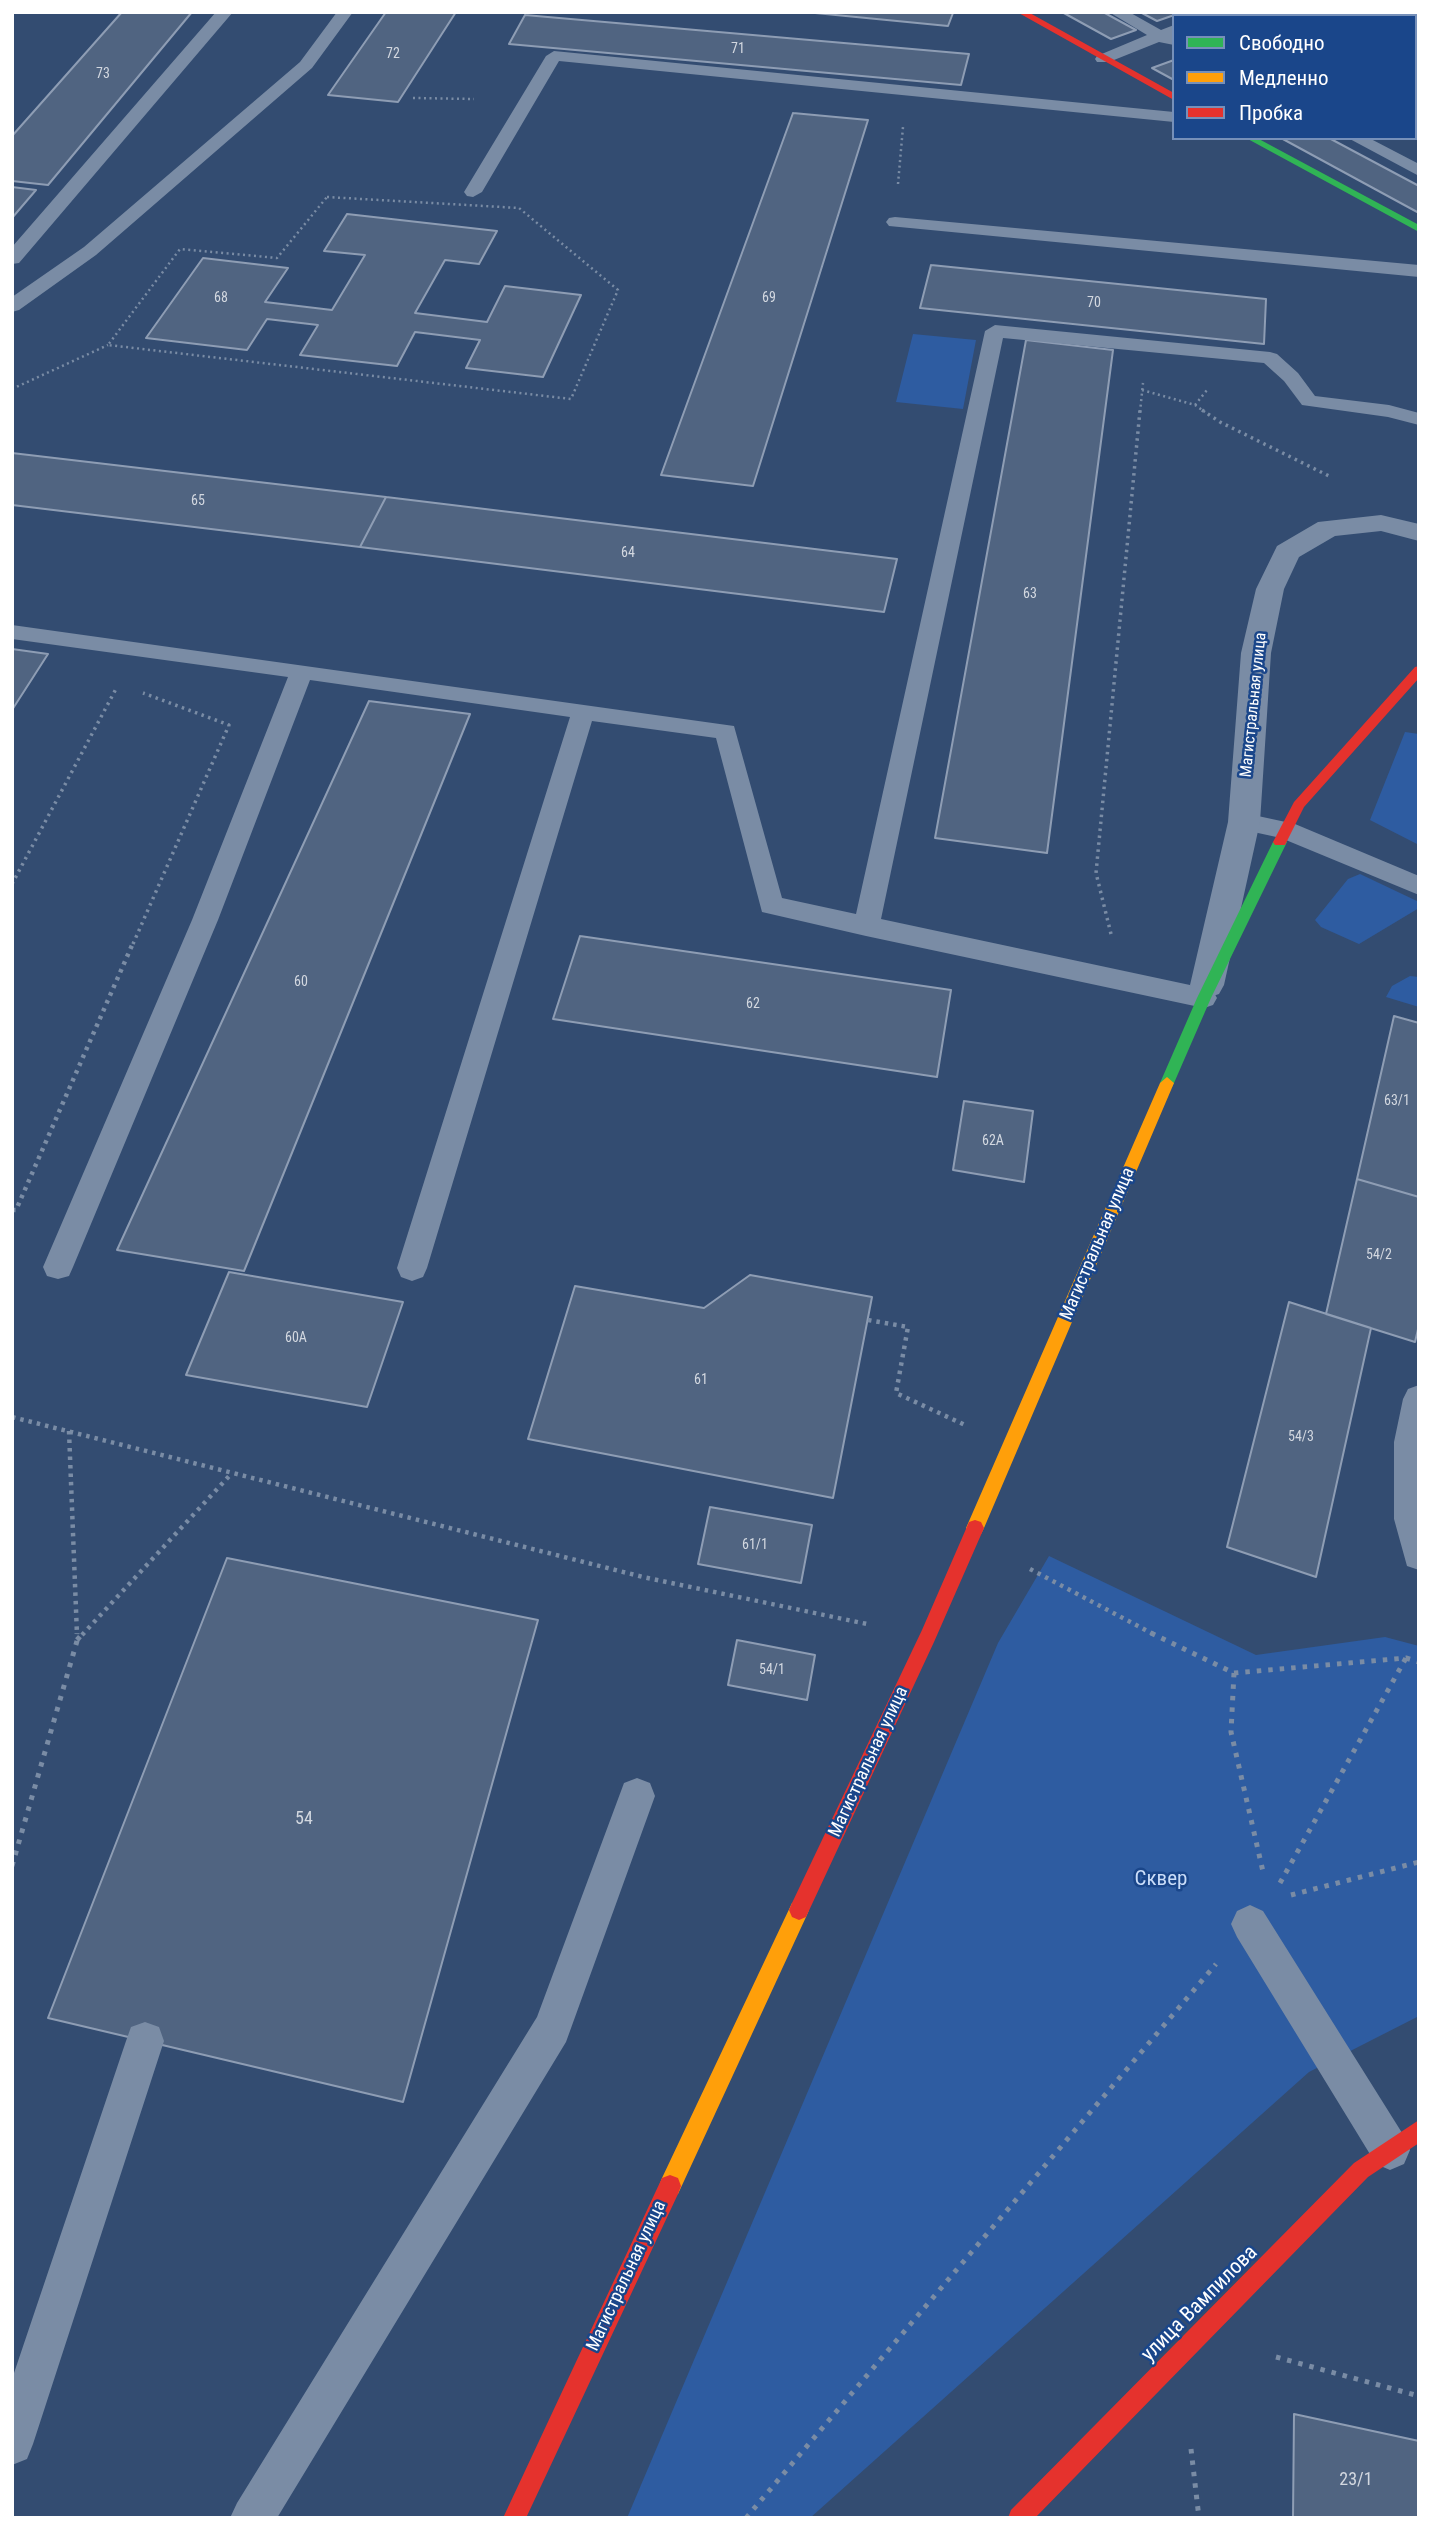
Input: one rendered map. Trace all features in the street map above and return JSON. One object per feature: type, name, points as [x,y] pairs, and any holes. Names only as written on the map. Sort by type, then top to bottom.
[{"type":"street","points":[[1021,12],[1172,96]]},
{"type":"street","points":[[1254,140],[1419,229]]},
{"type":"street","name":"Магистральная улица","points":[[1204,998],[1244,822],[1256,653],[1270,589],[1287,552],[1328,528],[1381,523],[1419,533]]},
{"type":"street","name":"Магистральная улица","points":[[514,2518],[928,1636],[1204,998],[1286,830],[1299,805],[1419,670]]},
{"type":"street","name":"улица Вампилова","points":[[1018,2518],[1397,2152]]},
{"type":"lane","points":[[12,259],[225,12]]},
{"type":"lane","points":[[12,306],[90,251],[306,65],[345,12]]},
{"type":"lane","points":[[1117,12],[1169,36]]},
{"type":"lane","points":[[1103,59],[1169,36]]},
{"type":"lane","points":[[474,192],[554,56],[1172,117]]},
{"type":"lane","points":[[1360,140],[1419,171]]},
{"type":"lane","points":[[895,222],[1419,271]]},
{"type":"lane","points":[[866,927],[995,331],[1270,358],[1292,377],[1309,401],[1389,411],[1419,419]]},
{"type":"lane","points":[[12,632],[726,732],[771,905],[1204,998]]},
{"type":"lane","points":[[58,1266],[205,920],[302,671]]},
{"type":"lane","points":[[412,1268],[583,712]]},
{"type":"lane","points":[[1244,822],[1286,830],[1419,886]]},
{"type":"lane","points":[[1419,1399],[1410,1455],[1410,1519],[1419,1555]]},
{"type":"lane","points":[[252,2518],[552,2028],[637,1796]]},
{"type":"lane","points":[[1260,1912],[1397,2152]]},
{"type":"lane","points":[[12,2444],[145,2042]]},
{"type":"path","points":[[413,99],[474,99]]},
{"type":"path","points":[[898,186],[904,122]]},
{"type":"path","points":[[12,389],[108,345],[180,249],[277,258],[327,197],[519,208],[618,290],[571,399],[108,345]]},
{"type":"path","points":[[1112,938],[1096,873],[1142,388],[1195,405],[1220,422],[1331,477]]},
{"type":"path","points":[[12,884],[138,649]]},
{"type":"path","points":[[12,1210],[16,1210],[229,725],[119,684]]},
{"type":"path","points":[[868,1320],[908,1327],[896,1393],[965,1425]]},
{"type":"path","points":[[12,1417],[643,1577],[867,1624]]},
{"type":"path","points":[[12,1866],[77,1641],[69,1431]]},
{"type":"path","points":[[77,1641],[232,1473]]},
{"type":"path","points":[[1030,1569],[1179,1648],[1234,1673],[1406,1658],[1419,1662]]},
{"type":"path","points":[[747,2518],[1260,1912],[1406,1658]]},
{"type":"path","points":[[1234,1673],[1231,1732],[1260,1912]]},
{"type":"path","points":[[1260,1912],[1419,1862]]},
{"type":"path","points":[[1276,2357],[1419,2396]]},
{"type":"path","points":[[1191,2449],[1199,2518]]},
{"type":"green space","points":[[913,334],[976,340],[963,409],[896,402]]},
{"type":"green space","points":[[1405,732],[1419,734],[1419,845],[1370,820]]},
{"type":"green space","points":[[1360,874],[1419,902],[1419,908],[1359,944],[1321,927],[1315,920],[1348,879]]},
{"type":"green space","points":[[1410,976],[1419,977],[1419,1007],[1386,997],[1392,986]]},
{"type":"green space","name":"Сквер","points":[[1049,1556],[1256,1655],[1385,1637],[1419,1646],[1419,2016],[1309,2072],[810,2518],[627,2518],[998,1643]]},
{"type":"building","points":[[122,12],[192,12],[48,185],[12,181],[12,136]]},
{"type":"building","points":[[386,12],[456,12],[398,102],[328,95]]},
{"type":"building","points":[[805,12],[946,12],[953,13],[948,26]]},
{"type":"building","points":[[1062,12],[1103,12],[1136,30],[1111,39]]},
{"type":"building","points":[[1140,12],[1183,12],[1172,14],[1157,21]]},
{"type":"building","points":[[525,15],[969,54],[961,85],[509,44]]},
{"type":"building","points":[[1172,61],[1172,79],[1152,68]]},
{"type":"building","points":[[793,113],[868,120],[753,486],[661,475]]},
{"type":"building","points":[[1285,140],[1333,140],[1419,186],[1419,213]]},
{"type":"building","points":[[12,187],[36,190],[12,218]]},
{"type":"building","points":[[347,214],[497,231],[479,264],[445,260],[415,313],[487,322],[505,286],[581,295],[543,377],[466,368],[480,340],[415,332],[397,366],[300,355],[318,325],[267,319],[247,350],[146,338],[203,258],[288,268],[265,302],[332,310],[365,255],[324,251]]},
{"type":"building","points":[[931,265],[1266,299],[1264,344],[920,308]]},
{"type":"building","points":[[1026,340],[1113,350],[1047,853],[935,838]]},
{"type":"building","points":[[12,453],[386,497],[360,547],[12,505]]},
{"type":"building","points":[[386,497],[897,559],[884,612],[360,547]]},
{"type":"building","points":[[12,649],[48,654],[12,710]]},
{"type":"building","points":[[369,701],[470,714],[244,1271],[117,1250]]},
{"type":"building","points":[[580,936],[951,990],[937,1077],[553,1019]]},
{"type":"building","points":[[1394,1016],[1419,1023],[1419,1197],[1357,1179]]},
{"type":"building","points":[[964,1101],[1033,1111],[1024,1182],[953,1170]]},
{"type":"building","points":[[1357,1179],[1419,1197],[1419,1325],[1415,1342],[1326,1314]]},
{"type":"building","points":[[229,1272],[403,1302],[367,1407],[186,1375]]},
{"type":"building","points":[[750,1275],[872,1297],[833,1498],[528,1439],[575,1286],[704,1308]]},
{"type":"building","points":[[1289,1302],[1371,1328],[1316,1577],[1227,1547]]},
{"type":"building","points":[[710,1507],[812,1525],[801,1583],[698,1564]]},
{"type":"building","points":[[227,1558],[538,1620],[403,2102],[48,2018]]},
{"type":"building","points":[[737,1640],[815,1655],[807,1700],[728,1685]]},
{"type":"building","points":[[1294,2414],[1419,2441],[1419,2518],[1293,2518]]},
{"type":"traffic: fast","points":[[1254,140],[1419,229]]},
{"type":"traffic: fast","points":[[1167,1083],[1204,998],[1280,842]]},
{"type":"traffic: slow","points":[[975,1528],[1167,1083]]},
{"type":"traffic: slow","points":[[670,2186],[799,1910]]},
{"type":"traffic: jam","points":[[1021,12],[1172,96]]},
{"type":"traffic: jam","points":[[1280,842],[1299,805],[1419,670]]},
{"type":"traffic: jam","points":[[799,1910],[928,1636],[975,1528]]},
{"type":"traffic: jam","points":[[1019,2518],[1361,2170],[1419,2130]]},
{"type":"traffic: jam","points":[[514,2518],[670,2186]]}]
